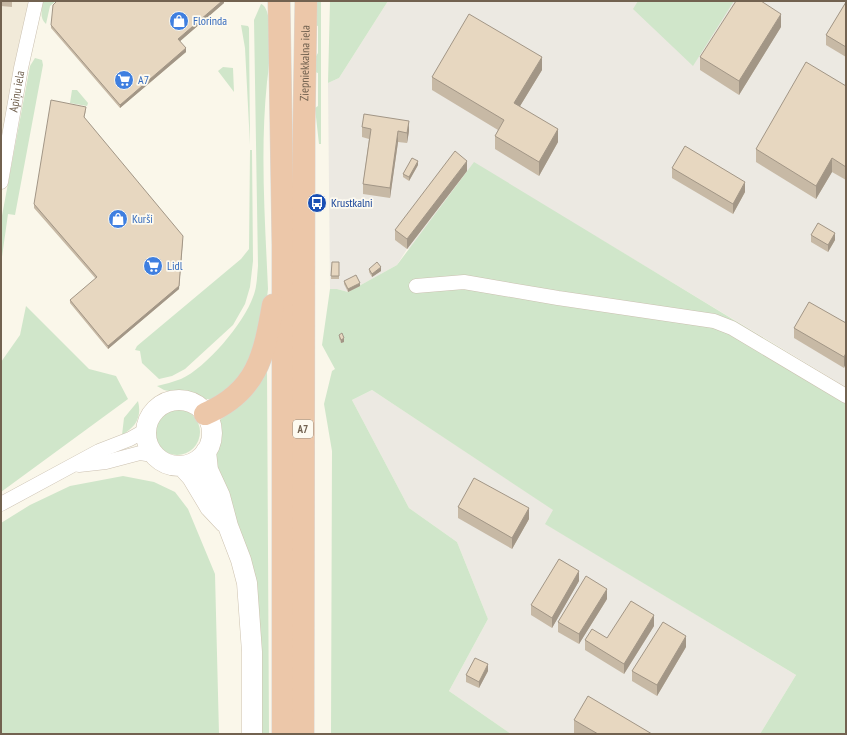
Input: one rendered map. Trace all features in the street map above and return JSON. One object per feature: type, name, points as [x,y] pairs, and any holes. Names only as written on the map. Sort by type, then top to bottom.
[{"type":"highway","name":"A7","points":[[279,1],[284,245],[283,734]]},
{"type":"highway","name":"Ziepniekkalna iela","points":[[303,734],[304,124],[306,1]]},
{"type":"highway","points":[[206,414],[217,409],[235,397],[250,379],[261,360],[268,332],[284,245]]},
{"type":"main road","points":[[183,400],[193,403],[206,414],[212,430],[210,441],[201,458],[192,464],[173,466],[163,462],[153,455],[147,444],[146,430],[148,419],[154,411],[172,401],[183,400]]},
{"type":"main road","points":[[206,451],[208,470],[220,496],[228,526],[241,560],[247,583],[252,652],[252,734]]},
{"type":"main road","points":[[182,466],[192,477],[210,507],[228,526]]},
{"type":"street","name":"Apiņu iela","points":[[1,182],[21,68],[36,1]]},
{"type":"street","points":[[416,286],[464,282],[714,322],[732,328],[846,396]]},
{"type":"street","points":[[1,504],[33,485],[75,465],[99,450],[130,439],[146,430]]},
{"type":"street","points":[[75,465],[106,462],[140,453],[153,455]]},
{"type":"shaded area","points":[[1,1],[30,1],[1,139]]},
{"type":"shaded area","points":[[388,1],[846,1],[846,387],[595,236],[407,249],[397,265],[348,292],[330,289],[328,83],[339,78]]},
{"type":"shaded area","points":[[372,390],[554,510],[546,524],[796,675],[760,734],[511,734],[449,691],[488,619],[457,542],[409,508],[352,400]]},
{"type":"green space","points":[[43,1],[56,1],[50,6],[46,24],[42,19]]},
{"type":"green space","points":[[315,1],[321,1],[321,144],[319,144],[315,108],[318,106],[318,73],[315,72],[315,58],[318,53],[318,26],[314,25]]},
{"type":"green space","points":[[330,1],[388,1],[339,78],[328,83]]},
{"type":"green space","points":[[638,1],[734,1],[693,66],[633,9]]},
{"type":"green space","points":[[261,4],[265,8],[270,27],[263,159],[268,289],[265,315],[258,341],[237,382],[214,399],[206,399],[164,390],[157,386],[181,379],[191,373],[202,365],[223,344],[248,308],[257,282],[254,20]]},
{"type":"green space","points":[[241,25],[248,26],[249,28],[250,145],[245,48]]},
{"type":"green space","points":[[35,58],[42,60],[43,65],[15,215],[8,214],[1,264],[1,221],[30,66]]},
{"type":"green space","points":[[223,67],[233,68],[234,92],[218,71]]},
{"type":"green space","points":[[72,90],[77,90],[88,103],[87,106],[70,103]]},
{"type":"green space","points":[[250,150],[252,150],[253,261],[250,287],[245,304],[233,325],[185,369],[172,376],[159,379],[142,363],[140,351],[135,350],[137,346],[241,259],[249,249]]},
{"type":"green space","points":[[474,162],[846,388],[846,734],[760,734],[796,675],[545,524],[553,510],[372,390],[352,400],[409,508],[457,542],[488,619],[449,691],[511,734],[331,734],[332,451],[324,404],[332,371],[335,369],[322,345],[330,289],[348,292],[397,265]]},
{"type":"green space","points":[[26,306],[89,369],[116,376],[128,399],[1,492],[1,362],[20,335]]},
{"type":"green space","points":[[267,368],[269,734],[257,734],[257,597],[217,472],[216,456],[221,436],[220,420],[245,400]]},
{"type":"green space","points":[[138,401],[139,412],[137,421],[131,429],[122,435],[124,418]]},
{"type":"green space","points":[[177,409],[190,413],[196,419],[200,432],[196,445],[190,451],[177,455],[164,451],[158,445],[154,432],[158,419],[164,413]]},
{"type":"green space","points":[[123,476],[154,482],[175,492],[188,509],[215,574],[219,734],[1,734],[1,523],[30,505],[70,486]]},
{"type":"building","name":"A7","points":[[57,1],[222,1],[178,39],[186,48],[120,105],[51,25],[53,5]]},
{"type":"building","points":[[736,1],[761,1],[781,14],[739,81],[700,57]]},
{"type":"building","points":[[846,2],[846,47],[826,35]]},
{"type":"building","points":[[469,14],[542,57],[514,103],[558,129],[539,162],[495,136],[504,120],[432,77]]},
{"type":"building","points":[[806,62],[846,86],[846,167],[832,158],[816,186],[756,149]]},
{"type":"building","points":[[51,100],[86,107],[84,117],[183,236],[179,286],[108,346],[70,300],[97,277],[34,204]]},
{"type":"building","points":[[364,114],[409,121],[407,133],[398,131],[390,188],[363,184],[371,129],[362,127]]},
{"type":"building","points":[[685,146],[745,182],[733,204],[672,168]]},
{"type":"building","points":[[455,151],[467,161],[407,239],[395,230]]},
{"type":"building","points":[[412,158],[418,161],[409,177],[403,174]]},
{"type":"building","points":[[818,223],[835,233],[828,245],[811,235]]},
{"type":"building","points":[[332,262],[339,262],[339,276],[331,276]]},
{"type":"building","points":[[377,262],[381,267],[372,274],[369,269]]},
{"type":"building","points":[[356,275],[360,283],[348,289],[344,281]]},
{"type":"building","points":[[809,302],[846,323],[846,353],[844,357],[794,328]]},
{"type":"building","points":[[342,333],[344,338],[341,340],[339,335]]},
{"type":"building","points":[[474,478],[529,508],[512,538],[458,507]]},
{"type":"building","points":[[559,559],[579,571],[552,618],[531,605]]},
{"type":"building","points":[[586,576],[607,589],[579,634],[558,622]]},
{"type":"building","points":[[631,601],[654,615],[624,664],[585,640],[592,629],[607,638]]},
{"type":"building","points":[[663,622],[686,636],[657,685],[632,671]]},
{"type":"building","points":[[475,658],[488,664],[479,682],[466,675]]},
{"type":"building","points":[[588,696],[652,734],[598,734],[574,720]]},
{"type":"place","name":"Florinda","points":[[179,21]]},
{"type":"place","name":"A7","points":[[124,80]]},
{"type":"place","name":"Krustkalni","points":[[317,203]]},
{"type":"place","name":"Kurši","points":[[118,219]]},
{"type":"place","name":"Lidl","points":[[153,266]]}]
